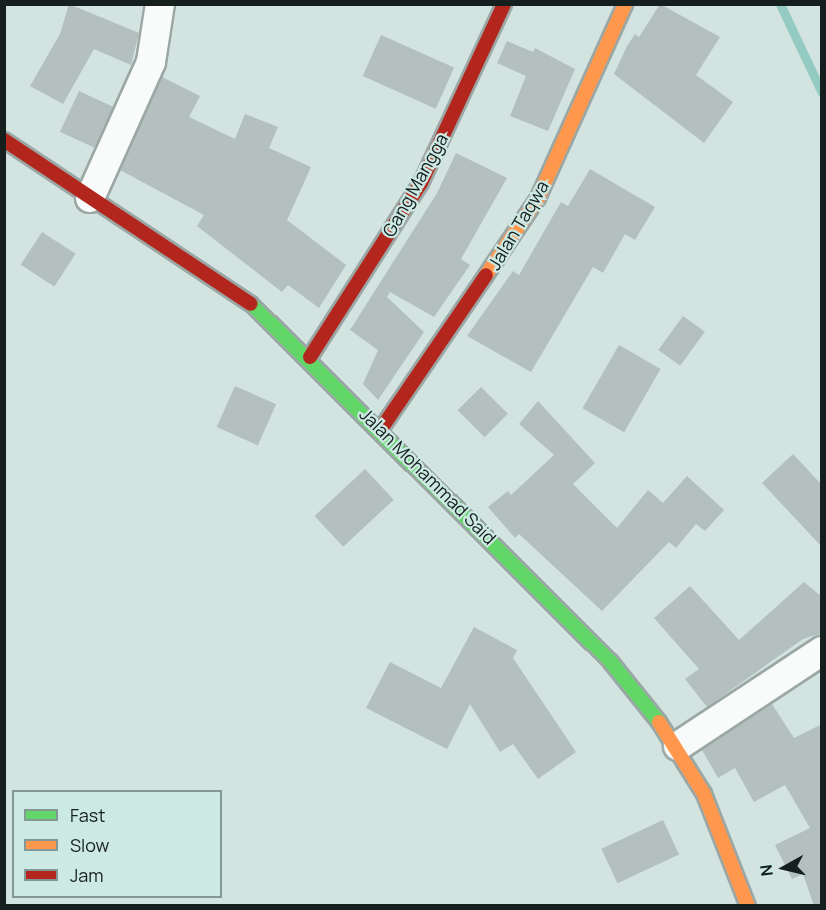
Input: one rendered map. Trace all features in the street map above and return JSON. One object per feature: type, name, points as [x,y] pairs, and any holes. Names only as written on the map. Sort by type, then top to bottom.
[{"type":"street","points":[[90,198],[151,62],[160,4]]},
{"type":"street","name":"Gang Mangga","points":[[310,357],[421,183],[504,4]]},
{"type":"street","name":"Jalan Taqwa","points":[[381,429],[538,198],[625,4]]},
{"type":"street","name":"Jalan Mohammad Said","points":[[4,140],[90,198],[202,267],[310,357],[610,661],[678,746],[704,794],[748,906]]},
{"type":"street","points":[[678,746],[822,651]]},
{"type":"building","points":[[69,4],[139,33],[131,65],[94,49],[63,104],[30,86],[60,34]]},
{"type":"building","points":[[660,4],[720,37],[696,75],[733,102],[704,143],[614,74],[627,46],[635,34],[639,37]]},
{"type":"building","points":[[381,35],[454,68],[436,109],[363,76]]},
{"type":"building","points":[[507,41],[533,52],[535,48],[575,69],[548,131],[510,116],[526,76],[497,63]]},
{"type":"building","points":[[162,77],[200,96],[189,117],[235,139],[245,114],[278,127],[269,148],[311,167],[287,220],[346,265],[319,308],[288,285],[282,292],[197,226],[204,215],[120,170]]},
{"type":"building","points":[[79,91],[113,107],[94,148],[60,132]]},
{"type":"building","points":[[456,153],[507,178],[461,259],[470,265],[434,317],[390,292],[387,297],[424,332],[378,400],[363,384],[378,350],[350,330],[437,193]]},
{"type":"building","points":[[590,169],[655,207],[635,240],[625,234],[603,273],[593,267],[531,372],[467,336],[513,271],[519,275],[561,202],[568,206]]},
{"type":"building","points":[[42,232],[76,254],[54,286],[21,265]]},
{"type":"building","points":[[683,316],[705,332],[680,366],[658,350]]},
{"type":"building","points":[[619,345],[661,369],[624,432],[582,408]]},
{"type":"building","points":[[235,386],[276,404],[258,445],[217,427]]},
{"type":"building","points":[[481,387],[508,414],[485,437],[458,410]]},
{"type":"building","points":[[538,401],[595,463],[573,484],[617,528],[648,490],[663,503],[687,476],[724,510],[705,531],[696,524],[676,548],[669,542],[602,611],[519,534],[515,538],[488,507],[508,491],[511,495],[554,455],[519,424]]},
{"type":"building","points":[[793,454],[822,485],[822,547],[762,483]]},
{"type":"building","points":[[365,469],[394,500],[343,547],[315,516]]},
{"type":"building","points":[[804,582],[822,597],[822,633],[803,639],[707,707],[685,679],[699,669],[654,618],[690,586],[739,640]]},
{"type":"building","points":[[474,627],[517,650],[513,658],[576,752],[538,779],[513,744],[500,752],[470,704],[447,749],[366,708],[390,662],[441,688]]},
{"type":"building","points":[[772,704],[794,738],[822,724],[822,906],[814,906],[803,874],[792,879],[775,845],[810,828],[785,785],[754,802],[735,768],[718,778],[702,750]]},
{"type":"building","points":[[663,820],[679,854],[617,883],[601,849]]},
{"type":"waterway","points":[[780,4],[822,93]]},
{"type":"traffic: fast","points":[[251,304],[610,661],[659,722]]},
{"type":"traffic: slow","points":[[486,275],[538,198],[625,4]]},
{"type":"traffic: slow","points":[[659,722],[704,794],[748,906]]},
{"type":"traffic: jam","points":[[310,357],[421,183],[504,4]]},
{"type":"traffic: jam","points":[[4,140],[251,304]]},
{"type":"traffic: jam","points":[[381,429],[486,275]]}]
